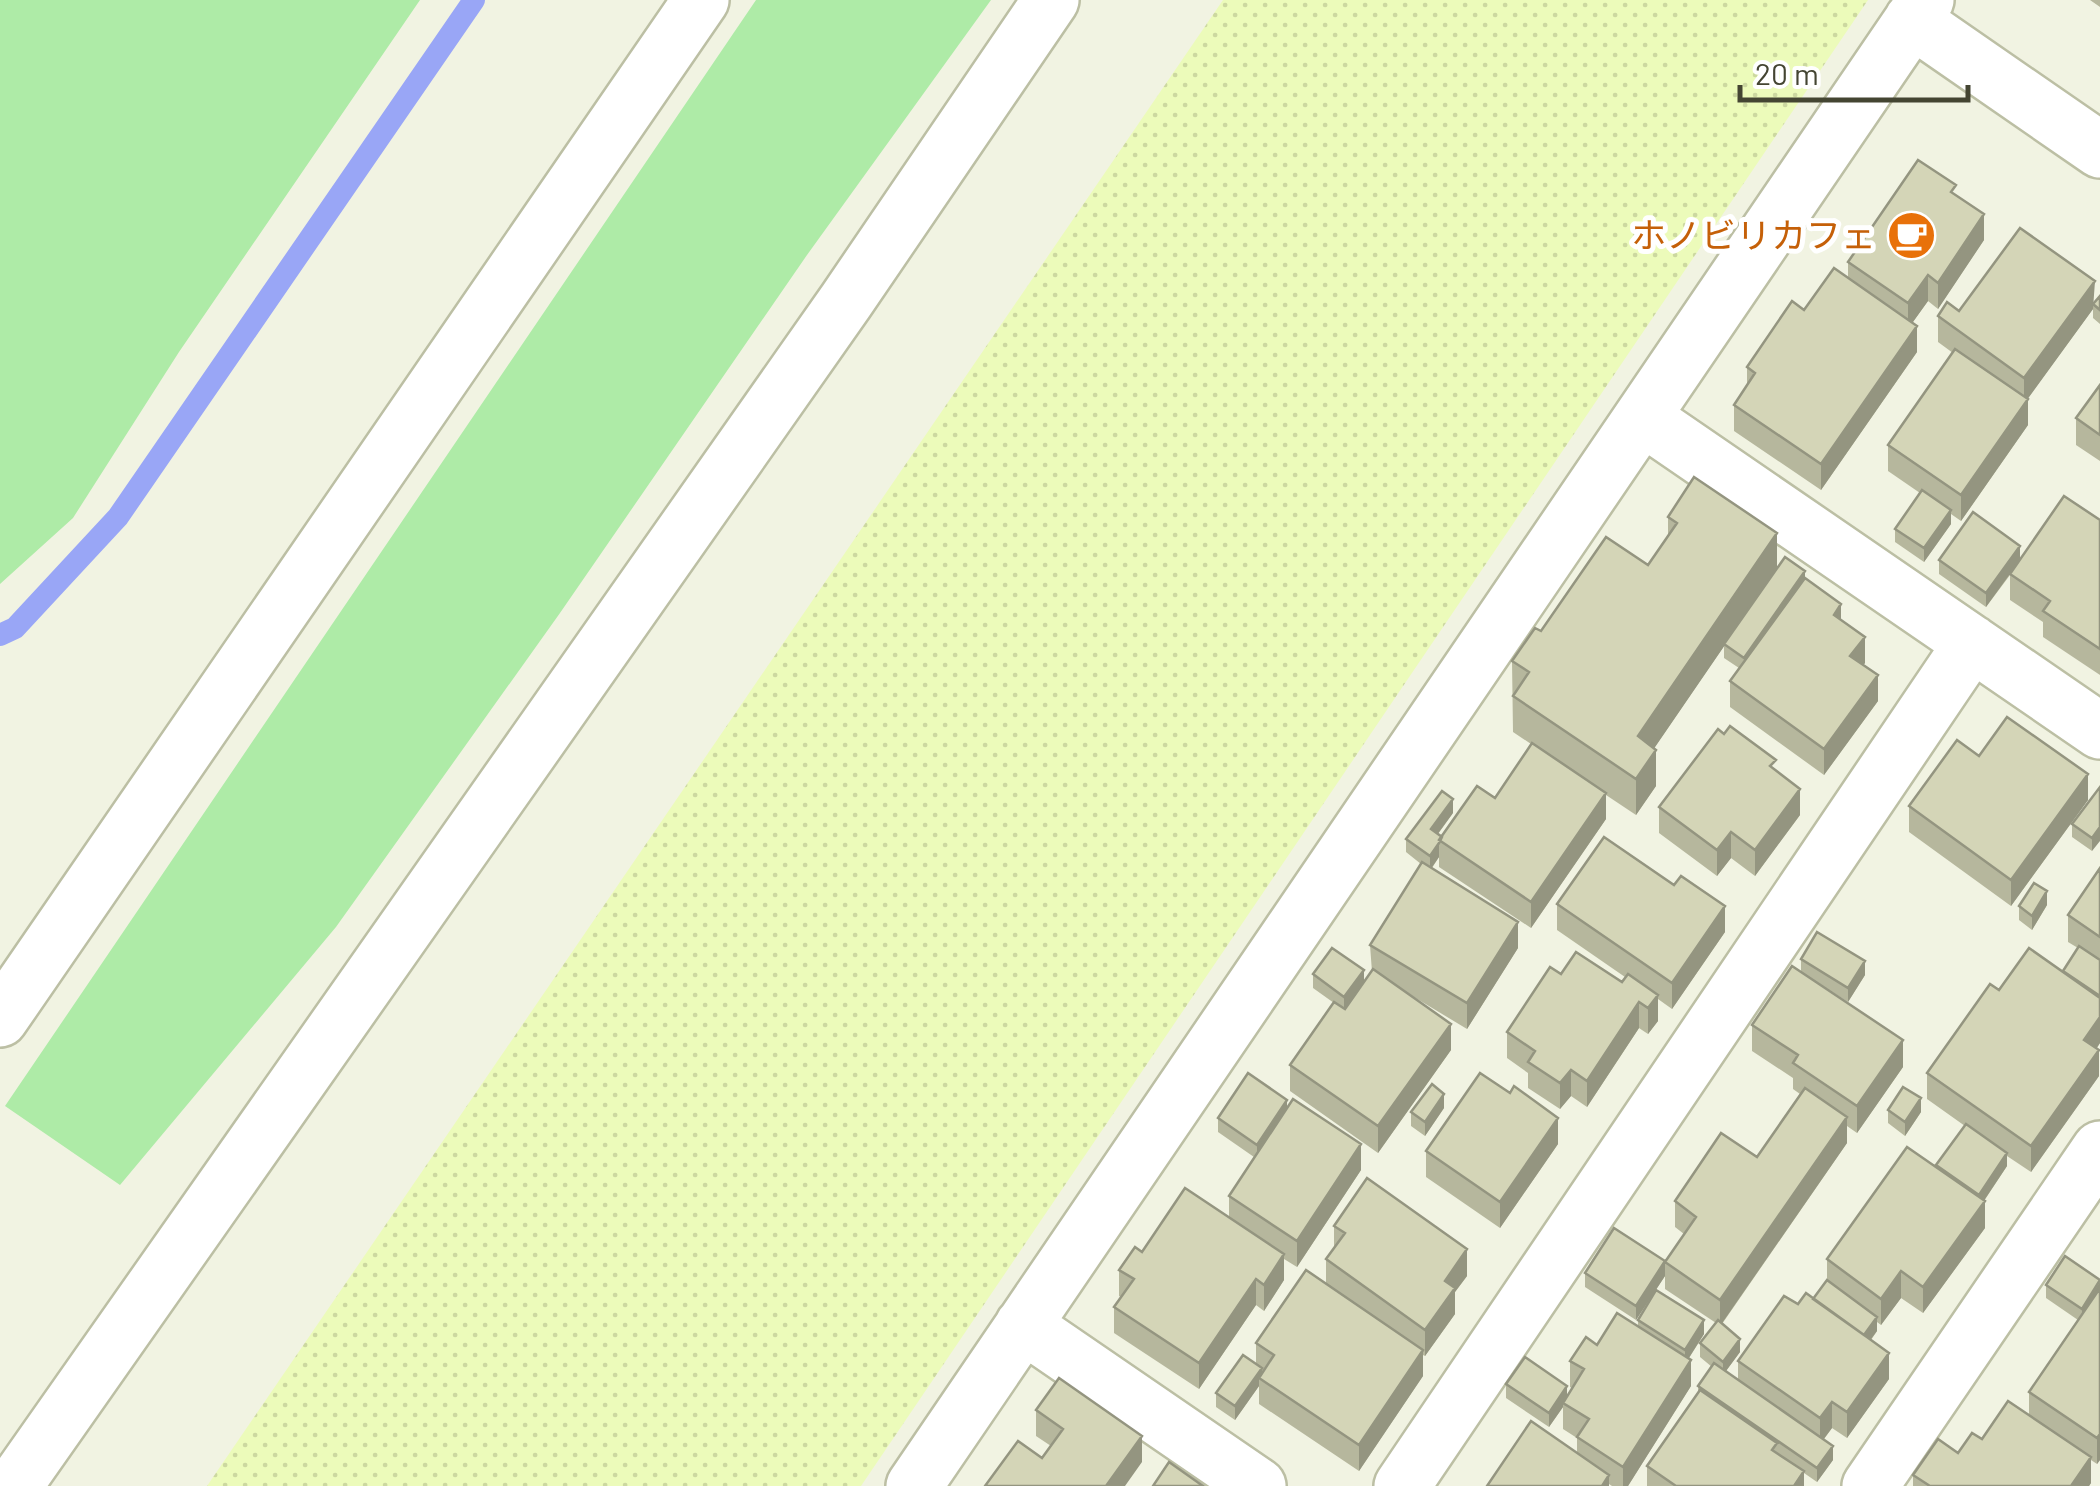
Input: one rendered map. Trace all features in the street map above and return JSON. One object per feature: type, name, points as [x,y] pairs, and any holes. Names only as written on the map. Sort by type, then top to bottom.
[{"type":"street","points":[[0,1019],[701,0]]},
{"type":"street","points":[[14,1486],[835,317],[1050,0]]},
{"type":"street","points":[[914,1486],[1919,10],[2100,150]]},
{"type":"street","points":[[1642,418],[2100,731]]},
{"type":"street","points":[[1402,1486],[1972,643]]},
{"type":"street","points":[[1870,1486],[2100,1149]]},
{"type":"street","points":[[1024,1325],[1258,1486]]},
{"type":"shaded area","points":[[0,0],[420,0],[179,352],[73,518],[0,584]]},
{"type":"shaded area","points":[[756,0],[991,0],[807,255],[560,613],[336,927],[120,1185],[5,1106]]},
{"type":"sand","points":[[1223,0],[1868,0],[861,1486],[207,1486]]},
{"type":"building","points":[[1918,160],[1956,185],[1951,192],[1984,214],[1938,283],[1928,275],[1908,303],[1848,262]]},
{"type":"building","points":[[2020,228],[2095,281],[2024,378],[1938,316],[1947,302],[1959,311]]},
{"type":"building","points":[[1834,268],[1917,326],[1821,464],[1734,405],[1755,373],[1747,367],[1792,301],[1804,310]]},
{"type":"building","points":[[1955,349],[2028,399],[1961,495],[1888,445]]},
{"type":"building","points":[[2100,385],[2100,435],[2076,418]]},
{"type":"building","points":[[1694,477],[1777,533],[1638,736],[1656,750],[1636,779],[1513,696],[1529,672],[1512,661],[1535,628],[1541,631],[1606,537],[1648,565],[1677,523],[1668,517]]},
{"type":"building","points":[[1922,490],[1951,510],[1924,548],[1895,529]]},
{"type":"building","points":[[2064,496],[2100,520],[2100,649],[2043,611],[2050,601],[2010,574]]},
{"type":"building","points":[[1973,512],[2020,546],[1986,593],[1939,560]]},
{"type":"building","points":[[1785,557],[1805,571],[1744,658],[1724,644]]},
{"type":"building","points":[[1805,578],[1841,604],[1834,615],[1865,637],[1850,656],[1878,675],[1824,749],[1730,681]]},
{"type":"building","points":[[2007,717],[2088,774],[2011,880],[1909,806],[1957,740],[1979,756]]},
{"type":"building","points":[[1730,726],[1776,760],[1770,766],[1800,789],[1755,850],[1731,832],[1717,850],[1659,807],[1718,729],[1724,734]]},
{"type":"building","points":[[1532,743],[1606,793],[1531,902],[1439,840],[1477,786],[1495,798]]},
{"type":"building","points":[[2100,787],[2100,827],[2092,838],[2072,824]]},
{"type":"building","points":[[1442,791],[1453,799],[1431,829],[1442,837],[1430,856],[1406,839]]},
{"type":"building","points":[[1604,837],[1674,885],[1681,876],[1725,906],[1672,983],[1557,904]]},
{"type":"building","points":[[1422,862],[1518,922],[1467,1003],[1370,945]]},
{"type":"building","points":[[2100,868],[2100,937],[2068,915]]},
{"type":"building","points":[[2034,883],[2047,891],[2032,916],[2019,906]]},
{"type":"building","points":[[1817,932],[1865,961],[1848,988],[1801,959]]},
{"type":"building","points":[[2079,946],[2100,960],[2100,996],[2063,971]]},
{"type":"building","points":[[1332,948],[1364,970],[1344,997],[1313,974]]},
{"type":"building","points":[[2029,948],[2100,998],[2100,1017],[2084,1040],[2099,1050],[2031,1146],[1927,1073],[1990,984],[1999,990]]},
{"type":"building","points":[[1576,952],[1622,982],[1628,974],[1658,995],[1648,1008],[1639,1002],[1587,1081],[1571,1070],[1560,1083],[1528,1062],[1535,1051],[1507,1032],[1550,967],[1561,974]]},
{"type":"building","points":[[1792,966],[1903,1040],[1857,1106],[1793,1063],[1798,1055],[1752,1025]]},
{"type":"building","points":[[1373,969],[1451,1024],[1378,1126],[1290,1065],[1334,1002],[1345,1009]]},
{"type":"building","points":[[1248,1073],[1287,1100],[1257,1145],[1218,1118]]},
{"type":"building","points":[[1480,1073],[1510,1093],[1514,1086],[1558,1118],[1500,1202],[1426,1151]]},
{"type":"building","points":[[1432,1084],[1444,1094],[1425,1122],[1411,1112]]},
{"type":"building","points":[[1903,1087],[1921,1098],[1905,1122],[1888,1110]]},
{"type":"building","points":[[1805,1088],[1847,1117],[1720,1300],[1665,1262],[1696,1217],[1675,1201],[1721,1133],[1757,1157]]},
{"type":"building","points":[[1293,1099],[1361,1144],[1297,1241],[1229,1196]]},
{"type":"building","points":[[1966,1124],[2007,1153],[1979,1195],[1936,1165]]},
{"type":"building","points":[[1907,1147],[1985,1201],[1923,1287],[1901,1271],[1881,1299],[1827,1259]]},
{"type":"building","points":[[1367,1178],[1467,1249],[1445,1281],[1455,1288],[1425,1330],[1326,1259],[1345,1233],[1334,1226]]},
{"type":"building","points":[[1185,1188],[1284,1254],[1264,1285],[1256,1279],[1199,1363],[1114,1307],[1134,1279],[1119,1270],[1135,1247],[1142,1252]]},
{"type":"building","points":[[1614,1228],[1665,1261],[1636,1306],[1585,1273]]},
{"type":"building","points":[[2065,1256],[2100,1280],[2082,1309],[2046,1285]]},
{"type":"building","points":[[1306,1270],[1423,1350],[1359,1445],[1259,1378],[1274,1355],[1256,1343]]},
{"type":"building","points":[[1827,1280],[1877,1317],[1864,1335],[1813,1299]]},
{"type":"building","points":[[1656,1290],[1704,1320],[1685,1350],[1638,1320]]},
{"type":"building","points":[[2098,1291],[2100,1434],[2097,1438],[2029,1392]]},
{"type":"building","points":[[1806,1293],[1889,1353],[1847,1412],[1832,1402],[1820,1418],[1738,1361],[1784,1296],[1798,1304]]},
{"type":"building","points":[[1617,1313],[1691,1360],[1623,1467],[1577,1437],[1589,1419],[1563,1403],[1584,1369],[1570,1361],[1586,1337],[1597,1345]]},
{"type":"building","points":[[1718,1320],[1740,1339],[1723,1362],[1700,1343]]},
{"type":"building","points":[[1243,1355],[1262,1368],[1235,1406],[1216,1393]]},
{"type":"building","points":[[1525,1357],[1567,1386],[1549,1413],[1506,1384]]},
{"type":"building","points":[[1714,1363],[1833,1446],[1817,1468],[1698,1386]]},
{"type":"building","points":[[1059,1378],[1142,1436],[1106,1486],[985,1486],[1018,1441],[1042,1458],[1063,1429],[1036,1410]]},
{"type":"building","points":[[1700,1390],[1777,1443],[1772,1450],[1804,1471],[1794,1486],[1676,1486],[1647,1466]]},
{"type":"building","points":[[2008,1401],[2091,1457],[2071,1486],[1930,1486],[1913,1475],[1938,1439],[1958,1453],[1972,1433],[1982,1439]]},
{"type":"building","points":[[1531,1421],[1609,1475],[1602,1486],[1487,1486]]},
{"type":"building","points":[[1169,1462],[1203,1486],[1153,1486]]},
{"type":"waterway","points":[[0,635],[15,628],[118,517],[474,0]]},
{"type":"place","name":"ホノビリカフェ","points":[[1911,236]]}]
